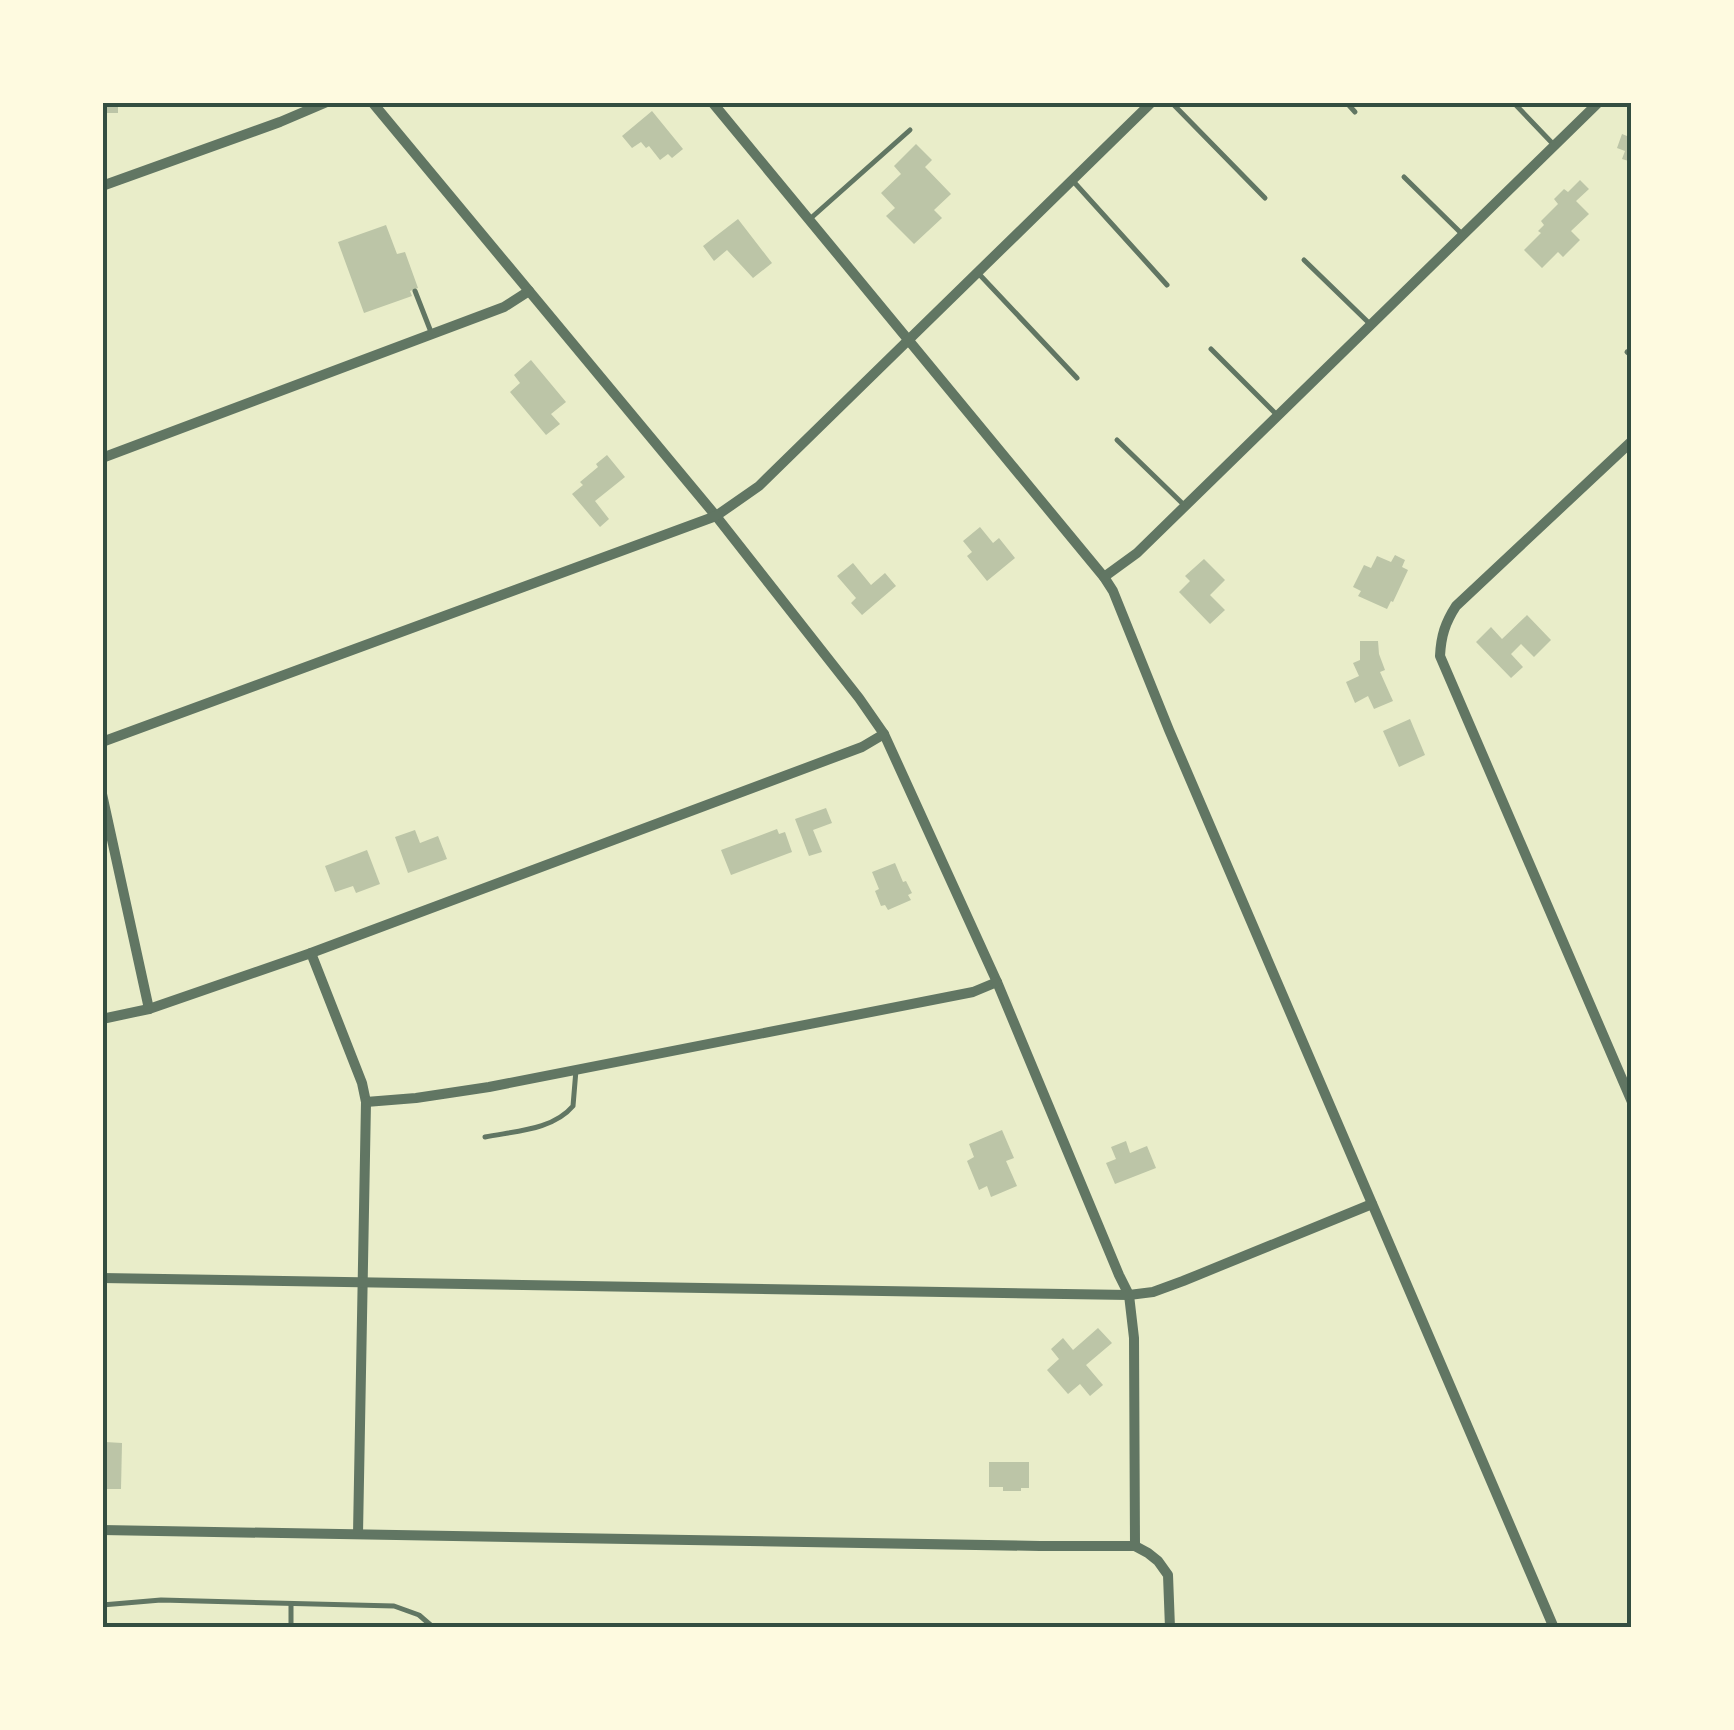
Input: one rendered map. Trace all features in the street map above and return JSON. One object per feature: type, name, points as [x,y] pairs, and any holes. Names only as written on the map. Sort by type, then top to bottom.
[{"type":"street","points":[[102,186],[327,102]]},
{"type":"street","points":[[372,102],[716,516],[884,734],[997,982],[1129,1294],[1134,1338],[1134,1546]]},
{"type":"street","points":[[712,102],[1113,591],[1554,1628]]},
{"type":"street","points":[[102,742],[716,516],[760,486],[1152,102]]},
{"type":"street","points":[[1104,577],[1137,553],[1598,102]]},
{"type":"street","points":[[102,458],[504,307],[529,292]]},
{"type":"street","points":[[1632,441],[1456,606],[1441,635],[1440,656],[1632,1102]]},
{"type":"street","points":[[102,1019],[149,1009],[311,952],[862,748],[884,734]]},
{"type":"street","points":[[102,794],[149,1009]]},
{"type":"street","points":[[311,952],[366,1102],[358,1534]]},
{"type":"street","points":[[366,1102],[489,1088],[972,992],[997,982]]},
{"type":"street","points":[[102,1278],[1129,1294],[1154,1292],[1372,1204]]},
{"type":"street","points":[[102,1530],[1134,1546],[1158,1561],[1168,1576],[1170,1628]]},
{"type":"lane","points":[[1171,102],[1264,198]]},
{"type":"lane","points":[[1346,102],[1355,112]]},
{"type":"lane","points":[[1513,102],[1554,145]]},
{"type":"lane","points":[[808,220],[910,130]]},
{"type":"lane","points":[[1404,176],[1462,234]]},
{"type":"lane","points":[[1073,181],[1167,285]]},
{"type":"lane","points":[[1304,260],[1370,324]]},
{"type":"lane","points":[[978,274],[1077,378]]},
{"type":"lane","points":[[415,291],[432,334]]},
{"type":"lane","points":[[1211,349],[1277,416]]},
{"type":"lane","points":[[1117,440],[1185,506]]},
{"type":"lane","points":[[485,1137],[560,1119],[573,1106],[576,1070]]},
{"type":"lane","points":[[102,1604],[161,1600],[394,1606],[419,1615],[434,1628]]},
{"type":"lane","points":[[291,1604],[291,1628]]},
{"type":"building","points":[[102,102],[118,102],[118,113],[102,113]]},
{"type":"building","points":[[652,111],[683,149],[672,158],[668,154],[660,160],[641,142],[632,148],[622,136]]},
{"type":"building","points":[[1622,134],[1632,138],[1632,162],[1622,159],[1625,151],[1617,148]]},
{"type":"building","points":[[916,144],[932,160],[925,167],[951,194],[934,210],[942,218],[914,244],[886,216],[895,208],[881,193],[901,174],[894,166]]},
{"type":"building","points":[[1580,180],[1589,189],[1576,201],[1589,214],[1571,231],[1580,240],[1563,257],[1558,252],[1542,268],[1524,250],[1541,233],[1541,221],[1558,204],[1554,199]]},
{"type":"building","points":[[738,219],[772,263],[753,278],[727,250],[714,261],[703,246]]},
{"type":"building","points":[[386,225],[397,254],[405,252],[418,288],[410,291],[412,296],[364,313],[338,242]]},
{"type":"building","points":[[531,360],[566,402],[551,414],[560,424],[546,435],[510,392],[520,383],[514,375]]},
{"type":"building","points":[[607,455],[625,477],[595,501],[609,519],[600,527],[572,494]]},
{"type":"building","points":[[980,527],[993,543],[999,538],[1015,558],[987,581],[967,556],[972,552],[963,541]]},
{"type":"building","points":[[1395,555],[1405,560],[1402,567],[1408,570],[1387,609],[1358,596],[1361,591],[1353,587],[1364,565],[1371,568],[1377,556],[1391,562]]},
{"type":"building","points":[[1204,559],[1225,580],[1210,595],[1225,610],[1210,624],[1179,592],[1190,581],[1185,576]]},
{"type":"building","points":[[853,563],[871,585],[885,573],[896,586],[862,615],[851,603],[856,598],[837,576]]},
{"type":"building","points":[[1527,615],[1551,640],[1534,657],[1521,644],[1511,654],[1523,667],[1511,678],[1476,642],[1491,627],[1502,639]]},
{"type":"building","points":[[1360,641],[1378,641],[1385,670],[1380,672],[1393,701],[1374,709],[1368,696],[1355,703],[1346,682],[1359,676],[1353,663],[1360,660]]},
{"type":"building","points":[[1410,719],[1425,755],[1399,767],[1383,731]]},
{"type":"building","points":[[826,808],[832,823],[813,830],[822,852],[809,856],[795,819]]},
{"type":"building","points":[[777,829],[779,834],[785,832],[792,852],[731,875],[721,850]]},
{"type":"building","points":[[415,830],[420,843],[438,836],[447,859],[408,873],[395,837]]},
{"type":"building","points":[[367,850],[380,884],[356,893],[353,886],[335,892],[325,866]]},
{"type":"building","points":[[895,863],[912,893],[908,895],[911,900],[888,910],[881,906],[872,872]]},
{"type":"building","points":[[1002,1130],[1014,1158],[1006,1161],[1017,1186],[991,1197],[987,1186],[979,1190],[967,1161],[974,1157],[969,1144]]},
{"type":"building","points":[[1126,1141],[1130,1153],[1147,1146],[1156,1168],[1115,1184],[1106,1163],[1116,1159],[1111,1147]]},
{"type":"building","points":[[1098,1328],[1112,1343],[1086,1365],[1103,1385],[1090,1396],[1080,1384],[1068,1394],[1047,1370],[1059,1359],[1051,1349],[1063,1338],[1073,1350]]},
{"type":"building","points":[[105,1442],[122,1443],[121,1489],[102,1489]]},
{"type":"building","points":[[989,1462],[1029,1462],[1029,1488],[1003,1491],[1003,1487],[989,1487]]}]
